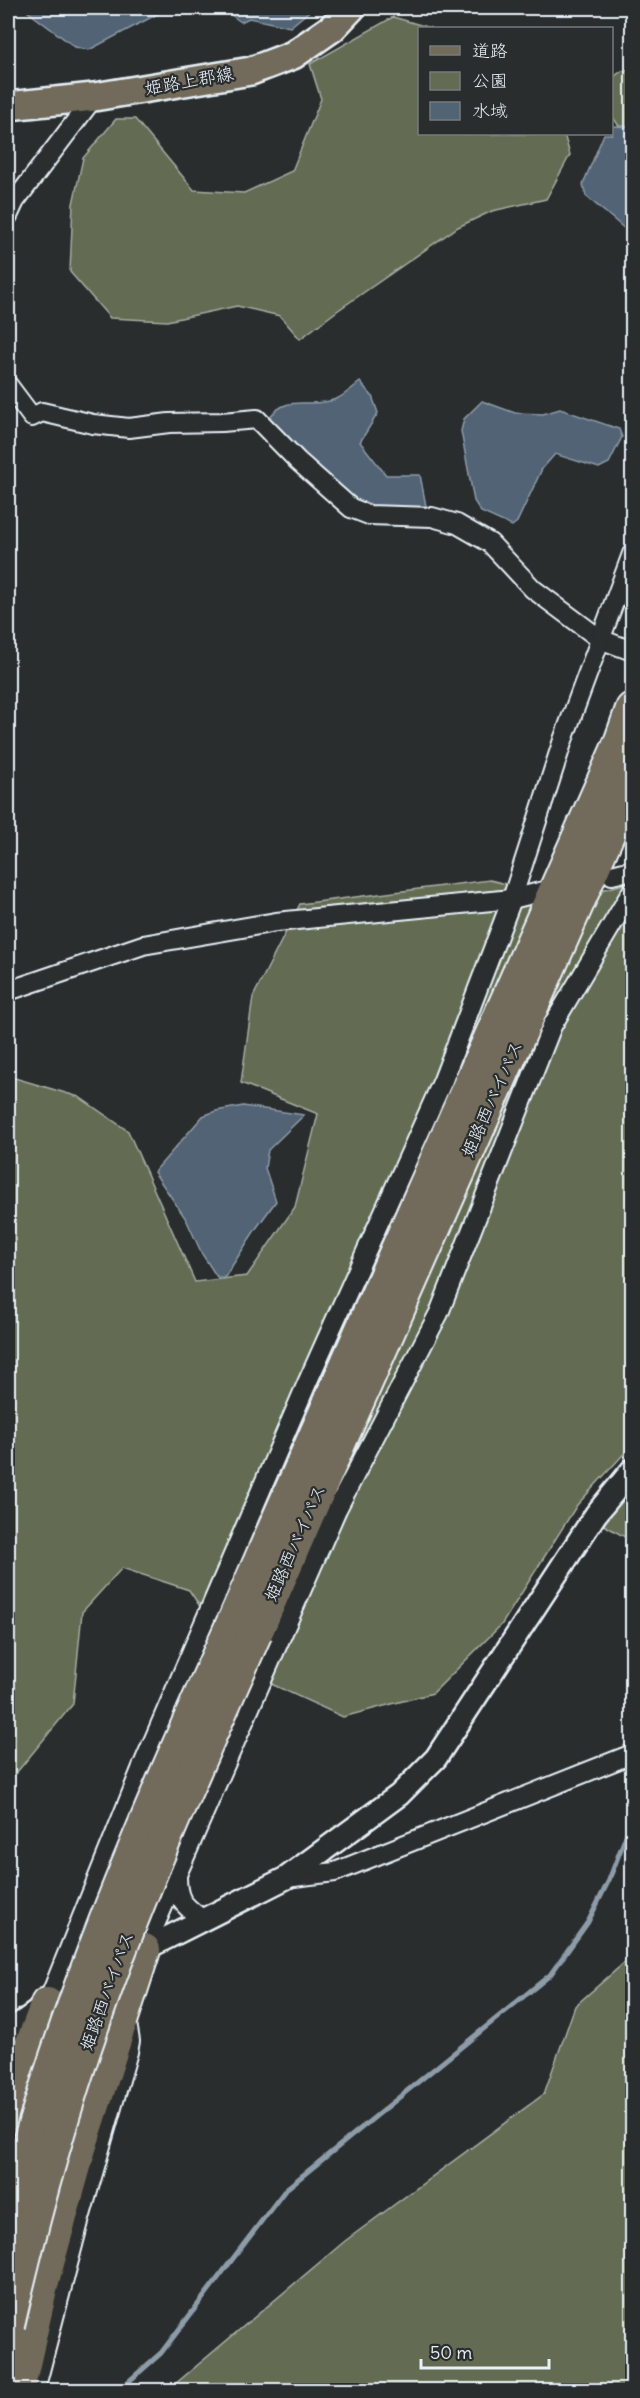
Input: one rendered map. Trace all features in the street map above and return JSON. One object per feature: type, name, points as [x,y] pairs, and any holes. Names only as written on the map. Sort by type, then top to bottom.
[{"type":"highway","name":"姫路西バイパス","points":[[8,2325],[34,2218],[101,2002],[244,1627],[633,709]]},
{"type":"highway","name":"姫路西バイパス","points":[[8,2221],[41,2105],[78,1992],[121,1879],[244,1627],[633,780]]},
{"type":"highway","points":[[18,2391],[43,2281],[74,2170],[144,1950]]},
{"type":"highway","points":[[9,2096],[47,2004]]},
{"type":"main road","name":"姫路上郡線","points":[[8,106],[94,97],[251,70],[293,55],[332,28],[351,8]]},
{"type":"street","points":[[8,216],[15,201],[94,97]]},
{"type":"street","points":[[8,385],[32,417],[42,412],[93,424],[129,428],[169,423],[257,419],[298,461],[351,508],[369,515],[432,517],[457,524],[490,543],[533,589],[600,639],[633,651]]},
{"type":"street","points":[[47,2004],[142,1767],[307,1383],[443,1080],[513,899],[563,740],[633,554]]},
{"type":"street","points":[[612,875],[633,870]]},
{"type":"street","points":[[8,987],[11,990],[143,945],[276,922],[513,899],[544,891]]},
{"type":"street","points":[[144,1950],[337,1509],[439,1313],[552,1026],[633,891]]},
{"type":"street","points":[[8,2032],[47,2004],[106,1968],[286,1878],[399,1795],[436,1758],[597,1514],[633,1470]]},
{"type":"street","points":[[286,1878],[335,1872],[633,1754]]},
{"type":"street","points":[[177,1875],[179,1899],[203,1920]]},
{"type":"street","points":[[75,1935],[88,1953],[106,1968]]},
{"type":"street","points":[[35,2391],[79,2222],[128,2052],[129,2028],[120,2024],[115,1999],[80,1983]]},
{"type":"green space","points":[[393,17],[428,27],[418,27],[418,135],[564,135],[570,155],[546,199],[492,211],[458,227],[300,339],[280,316],[237,306],[167,321],[110,318],[70,272],[73,204],[83,158],[116,119],[135,119],[194,190],[244,193],[292,171],[321,99],[310,64]]},
{"type":"green space","points":[[632,69],[632,127],[619,126],[613,117],[613,77],[622,71]]},
{"type":"green space","points":[[490,880],[567,899],[632,882],[632,1445],[577,1505],[502,1624],[433,1693],[343,1717],[243,1671],[189,1590],[122,1568],[82,1612],[73,1704],[8,1783],[8,1076],[79,1097],[128,1131],[195,1282],[247,1276],[295,1207],[318,1114],[241,1083],[253,997],[300,904]]},
{"type":"green space","points":[[632,1488],[632,1541],[602,1524]]},
{"type":"green space","points":[[632,1956],[632,2390],[168,2390],[345,2241],[544,2094],[575,2006]]},
{"type":"water","points":[[23,8],[169,8],[89,50],[75,47]]},
{"type":"water","points":[[228,8],[313,8],[290,27],[249,18],[241,22],[227,12]]},
{"type":"water","points":[[613,126],[632,127],[632,235],[586,196],[583,184],[604,135],[613,135]]},
{"type":"water","points":[[360,382],[372,396],[378,413],[360,442],[386,475],[420,475],[426,506],[413,510],[355,505],[318,473],[269,418],[276,410],[292,403],[317,403],[336,399]]},
{"type":"water","points":[[482,401],[515,413],[543,414],[560,409],[619,429],[622,437],[609,463],[599,468],[555,454],[542,469],[517,522],[512,526],[481,512],[474,501],[461,431],[464,419]]},
{"type":"water","points":[[243,1106],[304,1115],[268,1150],[265,1168],[276,1201],[225,1277],[217,1277],[202,1254],[186,1219],[154,1172],[203,1116]]},
{"type":"waterway","points":[[119,2390],[161,2353],[286,2189],[550,1975],[588,1922],[609,1880],[632,1820]]}]
